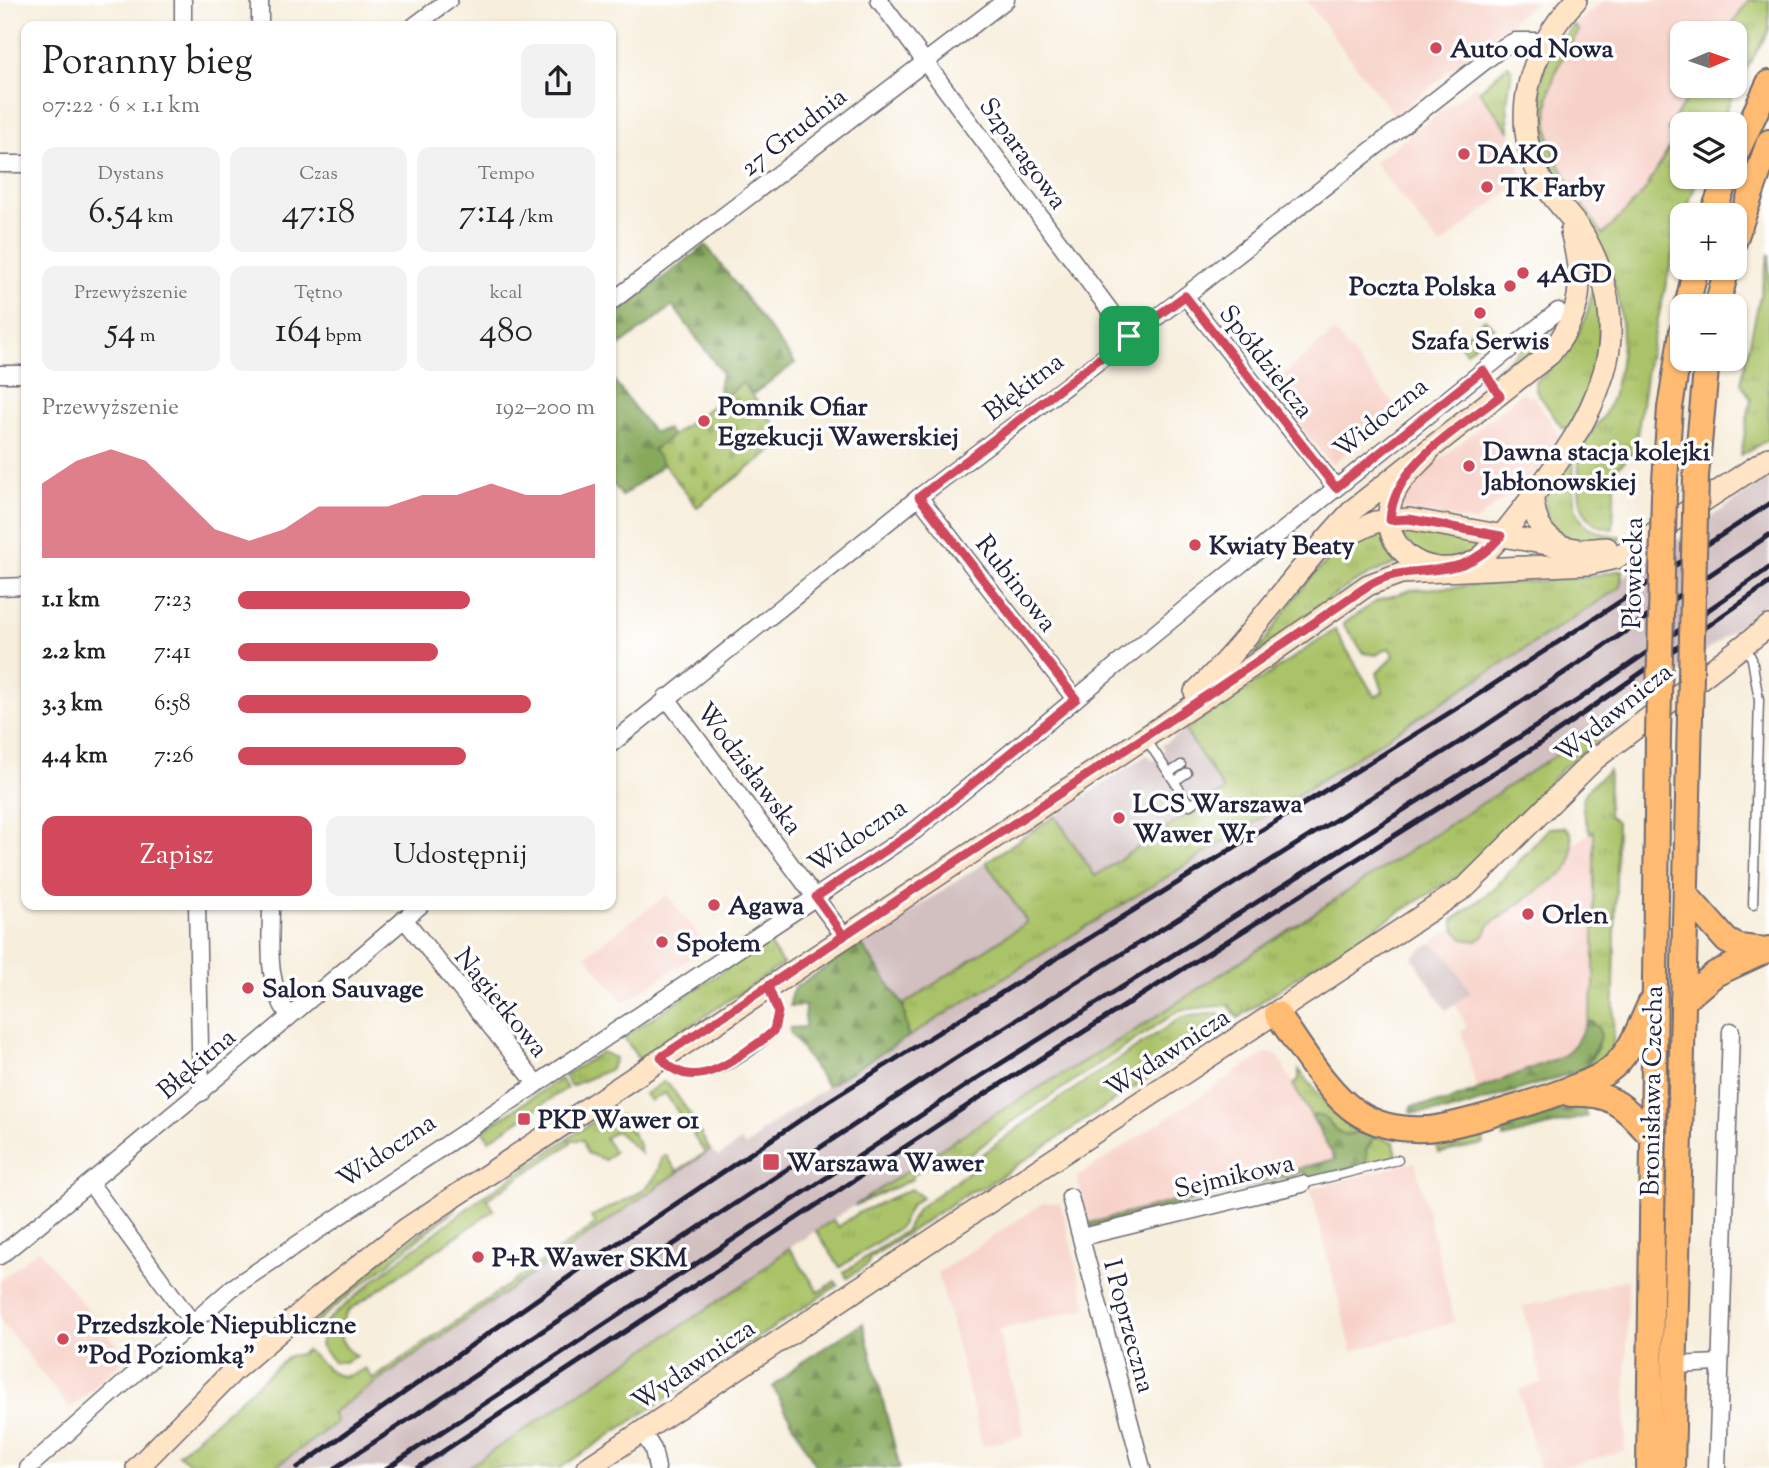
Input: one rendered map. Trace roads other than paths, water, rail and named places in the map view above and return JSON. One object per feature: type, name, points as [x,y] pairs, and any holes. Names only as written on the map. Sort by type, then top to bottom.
[{"type":"main road","name":"Widoczna","points":[[1444,570],[1479,558],[1501,536],[1573,440],[1590,409],[1609,353],[1608,299],[1603,280],[1582,232],[1566,215],[1542,180],[1526,131],[1527,86],[1544,41],[1576,0]]},
{"type":"main road","points":[[1747,130],[1769,83]]},
{"type":"main road","points":[[1747,212],[1760,181],[1769,142]]},
{"type":"main road","name":"Widoczna","points":[[1150,733],[1235,653],[1318,550],[1368,496],[1427,454],[1500,396],[1550,354],[1567,333],[1580,296],[1578,260],[1566,215]]},
{"type":"main road","name":"Płowiecka","points":[[1658,735],[1664,495],[1675,371]]},
{"type":"main road","name":"Bronisława Czecha","points":[[1672,1468],[1696,476],[1706,371]]},
{"type":"main road","points":[[1427,454],[1396,490],[1390,520],[1396,542],[1402,552],[1421,565],[1444,570]]},
{"type":"main road","name":"Widoczna","points":[[137,1468],[219,1384],[353,1269],[414,1224],[1368,585],[1401,573],[1589,564],[1616,558],[1643,543],[1769,458]]},
{"type":"main road","points":[[1532,494],[1540,528],[1547,538],[1565,548]]},
{"type":"main road","name":"Widoczna","points":[[1318,550],[1375,522],[1390,520],[1409,519],[1501,536]]},
{"type":"main road","points":[[1501,536],[1565,548],[1598,550],[1643,543]]},
{"type":"main road","name":"Wydawnicza","points":[[587,1468],[1467,886],[1595,759],[1769,626]]},
{"type":"main road","name":"Bronisława Czecha","points":[[1648,1468],[1658,735]]},
{"type":"main road","points":[[1687,896],[1727,941],[1739,947],[1767,950]]},
{"type":"main road","points":[[1683,1001],[1715,974],[1767,950]]},
{"type":"main road","points":[[1277,1014],[1332,1088],[1356,1112],[1382,1125],[1433,1129],[1552,1095],[1596,1078],[1616,1065],[1631,1045],[1655,993]]},
{"type":"main road","points":[[1552,1095],[1604,1095],[1626,1108],[1653,1138]]},
{"type":"street","points":[[183,0],[183,21]]},
{"type":"street","points":[[260,0],[260,21]]},
{"type":"street","points":[[421,21],[449,0]]},
{"type":"street","name":"Szparagowa","points":[[879,0],[1129,336]]},
{"type":"street","name":"27 Grudnia","points":[[616,298],[1006,0]]},
{"type":"street","name":"Błękitna","points":[[616,740],[919,497],[1185,296],[1503,47],[1515,41],[1544,41]]},
{"type":"street","points":[[0,164],[21,164]]},
{"type":"street","name":"Spółdzielcza","points":[[1185,296],[1336,488]]},
{"type":"street","name":"Widoczna","points":[[28,1468],[191,1321],[232,1288],[916,830],[1558,311]]},
{"type":"street","points":[[0,374],[21,374]]},
{"type":"street","name":"Rubinowa","points":[[919,497],[1076,699]]},
{"type":"street","points":[[0,586],[21,586]]},
{"type":"street","name":"Wodzisławska","points":[[666,697],[844,936]]},
{"type":"street","points":[[197,910],[201,1093]]},
{"type":"street","points":[[271,910],[271,963],[275,995],[288,1015]]},
{"type":"street","name":"Błękitna","points":[[0,1256],[201,1093],[288,1015],[415,910]]},
{"type":"street","name":"Nagietkowa","points":[[404,919],[536,1083]]},
{"type":"street","points":[[1717,1468],[1731,1031]]},
{"type":"street","points":[[90,1183],[191,1321]]},
{"type":"street","name":"Sejmikowa","points":[[1082,1237],[1302,1184]]},
{"type":"street","name":"I Poprzeczna","points":[[1070,1197],[1142,1468]]},
{"type":"street","points":[[1674,1365],[1720,1363]]},
{"type":"street","points":[[642,1432],[653,1449],[657,1468]]},
{"type":"lane","points":[[1483,370],[1500,396]]},
{"type":"lane","points":[[1745,644],[1752,659],[1759,700],[1753,905]]},
{"type":"lane","points":[[1150,733],[1169,773],[1190,805],[1196,801]]},
{"type":"lane","points":[[1169,773],[1181,765]]},
{"type":"lane","points":[[1175,781],[1186,773]]},
{"type":"lane","points":[[661,1057],[670,1069],[689,1076],[711,1073],[729,1063],[774,1030],[778,1012],[768,986]]},
{"type":"lane","name":"Sejmikowa","points":[[1302,1184],[1398,1160]]},
{"type":"railway","points":[[297,1468],[600,1255],[827,1102],[1465,703],[1769,504]]},
{"type":"railway","points":[[335,1468],[954,1059],[1482,728],[1769,535]]},
{"type":"railway","points":[[387,1468],[976,1079],[1578,700],[1769,568]]},
{"type":"railway","points":[[418,1468],[985,1094],[1541,743],[1769,583]]},
{"type":"place","name":"Auto od Nowa","points":[[1436,48]]},
{"type":"place","name":"DAKO","points":[[1464,154]]},
{"type":"place","name":"TK Farby","points":[[1487,187]]},
{"type":"place","name":"4AGD","points":[[1523,273]]},
{"type":"place","name":"Poczta Polska","points":[[1510,286]]},
{"type":"place","name":"Szafa Serwis","points":[[1480,313]]},
{"type":"place","name":"Pomnik Ofiar Egzekucji Wawerskiej","points":[[704,421]]},
{"type":"place","name":"Dawna stacja kolejki Jabłonowskiej","points":[[1469,466]]},
{"type":"place","name":"Kwiaty Beaty","points":[[1195,545]]},
{"type":"place","name":"LCS Warszawa Wawer Wr","points":[[1119,818]]},
{"type":"place","name":"Agawa","points":[[714,905]]},
{"type":"place","name":"Orlen","points":[[1528,914]]},
{"type":"place","name":"Społem","points":[[662,942]]},
{"type":"place","name":"Salon Sauvage","points":[[248,988]]},
{"type":"place","name":"PKP Wawer 01","points":[[524,1119]]},
{"type":"place","name":"Warszawa Wawer","points":[[771,1162]]},
{"type":"place","name":"P+R Wawer SKM","points":[[478,1257]]},
{"type":"place","name":"Przedszkole Niepubliczne \"Pod Poziomką\"","points":[[63,1339]]}]
